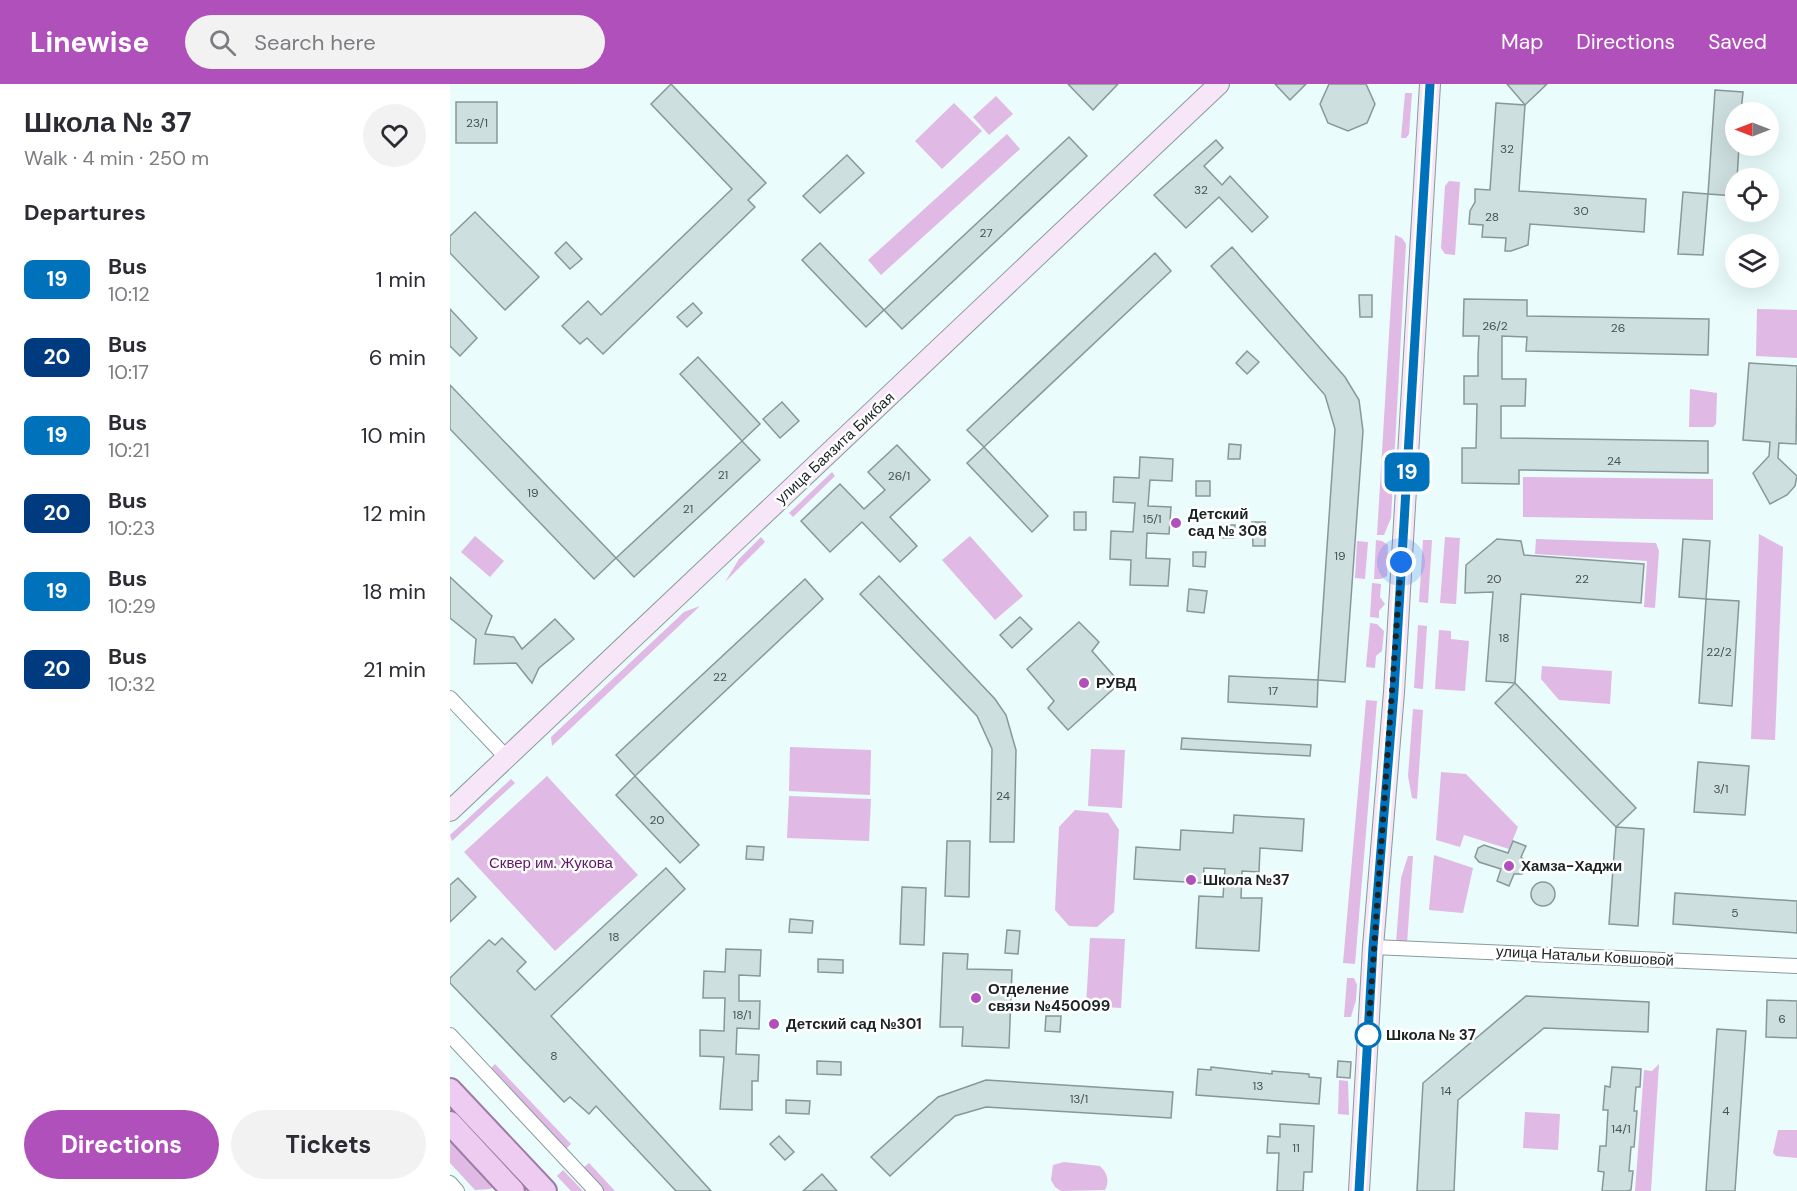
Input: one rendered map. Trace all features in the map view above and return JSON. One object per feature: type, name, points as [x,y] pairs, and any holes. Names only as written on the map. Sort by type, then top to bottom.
[{"type":"main road","name":"улица Баязита Бикбая","points":[[450,811],[1220,84]]},
{"type":"main road","points":[[1359,1191],[1373,947],[1394,681],[1430,84]]},
{"type":"main road","points":[[450,1090],[544,1191]]},
{"type":"main road","points":[[450,1123],[513,1191]]},
{"type":"street","points":[[450,698],[507,758]]},
{"type":"street","name":"улица Натальи Ковшовой","points":[[1373,947],[1797,966]]},
{"type":"street","points":[[450,1035],[596,1191]]},
{"type":"street","points":[[450,1183],[457,1191]]},
{"type":"green space","points":[[1405,93],[1412,93],[1409,134],[1406,138],[1401,138]]},
{"type":"green space","points":[[996,96],[1013,114],[989,135],[973,117]]},
{"type":"green space","points":[[954,103],[982,131],[942,169],[915,141]]},
{"type":"green space","points":[[1007,134],[1020,149],[881,275],[868,260]]},
{"type":"green space","points":[[1449,181],[1460,182],[1455,255],[1445,254],[1441,248],[1445,186]]},
{"type":"green space","points":[[1395,235],[1402,238],[1406,244],[1391,518],[1384,535],[1377,535]]},
{"type":"green space","points":[[1757,309],[1797,310],[1797,358],[1756,356]]},
{"type":"green space","points":[[1690,389],[1717,393],[1716,424],[1713,427],[1689,427]]},
{"type":"green space","points":[[832,472],[835,476],[793,517],[789,513]]},
{"type":"green space","points":[[1523,477],[1713,479],[1713,520],[1523,517]]},
{"type":"green space","points":[[1759,534],[1783,547],[1775,740],[1751,739]]},
{"type":"green space","points":[[475,536],[504,561],[490,577],[461,552]]},
{"type":"green space","points":[[970,536],[1023,596],[995,620],[942,560]]},
{"type":"green space","points":[[761,537],[765,542],[725,582],[739,559]]},
{"type":"green space","points":[[1445,537],[1460,538],[1456,604],[1440,603]]},
{"type":"green space","points":[[1536,539],[1656,543],[1659,551],[1655,608],[1644,607],[1647,561],[1535,554]]},
{"type":"green space","points":[[1376,540],[1388,545],[1387,576],[1381,579],[1374,579]]},
{"type":"green space","points":[[1423,540],[1432,540],[1428,603],[1419,602]]},
{"type":"green space","points":[[1357,541],[1368,542],[1365,579],[1355,578]]},
{"type":"green space","points":[[1372,583],[1381,584],[1380,597],[1385,604],[1379,611],[1379,618],[1370,617]]},
{"type":"green space","points":[[700,606],[552,746],[551,737],[684,612]]},
{"type":"green space","points":[[1370,623],[1377,624],[1384,631],[1382,651],[1376,656],[1375,668],[1366,667]]},
{"type":"green space","points":[[1418,625],[1427,626],[1423,689],[1414,688]]},
{"type":"green space","points":[[1439,630],[1451,631],[1451,639],[1469,641],[1465,691],[1435,689]]},
{"type":"green space","points":[[1542,666],[1612,671],[1610,704],[1559,700],[1541,679]]},
{"type":"green space","points":[[1366,700],[1377,701],[1355,964],[1343,963]]},
{"type":"green space","points":[[1413,709],[1423,710],[1417,799],[1412,798],[1408,776]]},
{"type":"green space","points":[[790,747],[871,750],[870,795],[789,791]]},
{"type":"green space","points":[[1091,749],[1125,750],[1122,808],[1088,806]]},
{"type":"green space","points":[[1441,772],[1466,774],[1518,827],[1509,849],[1464,835],[1460,847],[1436,840]]},
{"type":"green space","name":"Сквер им. Жукова","points":[[547,776],[638,875],[555,951],[464,852]]},
{"type":"green space","points":[[511,779],[515,783],[452,841],[450,835]]},
{"type":"green space","points":[[789,796],[871,799],[869,841],[787,838]]},
{"type":"green space","points":[[1075,810],[1108,813],[1119,830],[1114,912],[1097,927],[1069,926],[1055,910],[1059,827]]},
{"type":"green space","points":[[1434,855],[1473,868],[1463,913],[1429,910]]},
{"type":"green space","points":[[1408,856],[1413,856],[1407,944],[1396,943],[1401,878]]},
{"type":"green space","points":[[1090,938],[1125,939],[1121,1008],[1086,1006]]},
{"type":"green space","points":[[1347,978],[1354,978],[1357,985],[1351,1017],[1344,1017]]},
{"type":"green space","points":[[495,1064],[571,1144],[565,1150],[489,1070]]},
{"type":"green space","points":[[1659,1064],[1651,1191],[1635,1191],[1644,1070],[1652,1071]]},
{"type":"green space","points":[[1339,1080],[1348,1081],[1349,1115],[1338,1114]]},
{"type":"green space","points":[[1525,1112],[1560,1114],[1558,1150],[1523,1148]]},
{"type":"green space","points":[[1778,1130],[1797,1130],[1797,1158],[1776,1156],[1773,1153]]},
{"type":"green space","points":[[450,1134],[494,1187],[475,1190],[450,1163]]},
{"type":"green space","points":[[1064,1162],[1100,1166],[1107,1177],[1105,1190],[1061,1191],[1055,1187],[1051,1180],[1053,1165]]},
{"type":"green space","points":[[589,1163],[615,1191],[602,1191],[582,1169]]},
{"type":"green space","points":[[563,1170],[583,1191],[571,1191],[557,1176]]},
{"type":"building","points":[[671,84],[766,183],[748,200],[755,207],[603,354],[587,338],[580,344],[562,326],[588,301],[601,315],[732,189],[651,104]]},
{"type":"building","points":[[1068,84],[1118,84],[1093,110]]},
{"type":"building","points":[[1275,84],[1306,84],[1290,100]]},
{"type":"building","points":[[1329,84],[1366,84],[1375,104],[1367,123],[1348,131],[1328,123],[1320,104]]},
{"type":"building","points":[[1507,84],[1547,84],[1525,105]]},
{"type":"building","points":[[1715,90],[1743,92],[1742,102],[1725,102],[1725,156],[1738,156],[1738,168],[1725,168],[1725,195],[1708,194]]},
{"type":"building","points":[[456,102],[497,102],[497,143],[456,143]]},
{"type":"building","points":[[1496,103],[1525,105],[1519,191],[1646,199],[1644,232],[1530,224],[1528,245],[1511,251],[1505,251],[1506,238],[1482,237],[1483,225],[1469,224],[1470,211],[1475,202],[1475,189],[1490,190]]},
{"type":"building","points":[[1069,137],[1087,156],[902,329],[884,310]]},
{"type":"building","points":[[1216,140],[1223,148],[1204,166],[1222,185],[1230,176],[1268,217],[1252,232],[1219,197],[1186,228],[1154,195]]},
{"type":"building","points":[[847,155],[864,173],[820,213],[803,196]]},
{"type":"building","points":[[1683,192],[1708,194],[1703,255],[1678,254]]},
{"type":"building","points":[[475,212],[539,277],[505,310],[450,253],[450,236]]},
{"type":"building","points":[[566,242],[582,259],[570,269],[555,253]]},
{"type":"building","points":[[820,243],[884,310],[866,327],[802,260]]},
{"type":"building","points":[[1232,247],[1345,377],[1359,400],[1363,431],[1345,682],[1318,680],[1335,429],[1325,395],[1211,266]]},
{"type":"building","points":[[1155,253],[1171,271],[984,447],[967,430]]},
{"type":"building","points":[[1359,295],[1372,295],[1372,317],[1360,317]]},
{"type":"building","points":[[1464,299],[1527,300],[1527,316],[1709,319],[1708,355],[1526,351],[1527,337],[1502,336],[1502,379],[1526,379],[1525,406],[1501,406],[1501,438],[1708,441],[1708,473],[1519,470],[1519,484],[1462,483],[1462,448],[1476,448],[1477,404],[1464,404],[1464,376],[1478,376],[1479,336],[1463,336]]},
{"type":"building","points":[[693,303],[702,313],[687,327],[677,317]]},
{"type":"building","points":[[450,309],[477,338],[460,356],[450,346]]},
{"type":"building","points":[[1247,351],[1259,362],[1247,374],[1236,363]]},
{"type":"building","points":[[698,357],[760,424],[742,441],[680,374]]},
{"type":"building","points":[[1749,363],[1797,366],[1796,444],[1779,443],[1778,458],[1797,476],[1795,486],[1787,495],[1770,504],[1753,473],[1769,456],[1770,442],[1743,440]]},
{"type":"building","points":[[450,385],[616,558],[594,579],[450,429]]},
{"type":"building","points":[[782,402],[799,421],[780,438],[763,419]]},
{"type":"building","points":[[742,441],[760,460],[634,577],[616,558]]},
{"type":"building","points":[[1229,444],[1241,445],[1240,459],[1228,459]]},
{"type":"building","points":[[897,445],[930,480],[890,517],[917,546],[900,562],[862,522],[830,552],[801,521],[840,484],[864,509],[885,490],[868,472]]},
{"type":"building","points":[[984,447],[1048,516],[1032,532],[967,463]]},
{"type":"building","points":[[1140,457],[1173,459],[1172,481],[1150,480],[1148,506],[1171,507],[1169,534],[1147,533],[1146,558],[1170,559],[1168,586],[1130,585],[1131,560],[1110,559],[1111,531],[1133,532],[1135,503],[1113,502],[1114,477],[1139,478]]},
{"type":"building","points":[[1196,481],[1210,481],[1210,496],[1196,496]]},
{"type":"building","points":[[1074,512],[1086,512],[1086,530],[1074,530]]},
{"type":"building","points":[[1252,522],[1265,522],[1265,546],[1253,546]]},
{"type":"building","points":[[1223,525],[1235,525],[1234,538],[1223,538]]},
{"type":"building","points":[[1497,539],[1521,541],[1524,555],[1644,564],[1641,603],[1521,594],[1515,683],[1486,681],[1493,592],[1465,593],[1466,565]]},
{"type":"building","points":[[1683,539],[1710,541],[1706,599],[1679,597]]},
{"type":"building","points":[[1193,552],[1206,552],[1205,567],[1193,566]]},
{"type":"building","points":[[879,576],[995,699],[1006,715],[1016,750],[1014,842],[990,842],[992,749],[977,716],[860,594]]},
{"type":"building","points":[[450,577],[492,616],[485,634],[514,637],[522,649],[555,619],[574,639],[539,668],[532,683],[516,663],[474,664],[476,639],[450,618]]},
{"type":"building","points":[[805,579],[823,599],[635,776],[616,755]]},
{"type":"building","points":[[1189,589],[1207,591],[1204,613],[1187,611]]},
{"type":"building","points":[[1706,599],[1739,601],[1732,706],[1699,703]]},
{"type":"building","points":[[1020,617],[1032,629],[1012,648],[1000,635]]},
{"type":"building","points":[[1079,622],[1099,642],[1092,651],[1120,683],[1068,730],[1048,708],[1054,701],[1027,669]]},
{"type":"building","points":[[1229,676],[1318,680],[1317,707],[1228,702]]},
{"type":"building","points":[[1515,683],[1636,808],[1616,827],[1495,703]]},
{"type":"building","points":[[1182,738],[1311,745],[1310,756],[1181,749]]},
{"type":"building","points":[[1698,762],[1749,766],[1745,815],[1694,812]]},
{"type":"building","points":[[635,776],[699,845],[680,863],[616,795]]},
{"type":"building","points":[[1234,815],[1304,819],[1302,851],[1260,848],[1259,872],[1242,871],[1241,898],[1262,898],[1259,951],[1196,948],[1199,896],[1223,897],[1225,869],[1204,868],[1203,883],[1134,879],[1136,847],[1180,850],[1181,830],[1233,833]]},
{"type":"building","points":[[1616,827],[1644,829],[1638,926],[1609,924]]},
{"type":"building","points":[[947,841],[970,841],[969,897],[945,896]]},
{"type":"building","name":"Хамза-Хаджи","points":[[1513,841],[1526,846],[1521,857],[1527,863],[1522,874],[1514,874],[1509,886],[1497,881],[1501,869],[1479,862],[1475,857],[1478,848],[1484,845],[1508,853]]},
{"type":"building","points":[[747,846],[764,847],[763,860],[746,859]]},
{"type":"building","points":[[666,868],[685,889],[551,1016],[711,1191],[676,1191],[596,1106],[589,1114],[570,1097],[564,1102],[450,983],[450,978],[489,940],[495,945],[502,938],[526,962],[517,971],[535,990]]},
{"type":"building","points":[[458,878],[476,897],[450,922],[450,885]]},
{"type":"building","points":[[1543,882],[1552,885],[1555,894],[1552,903],[1543,906],[1534,903],[1531,894],[1534,885]]},
{"type":"building","points":[[902,887],[926,888],[924,945],[900,944]]},
{"type":"building","points":[[1675,893],[1797,901],[1797,933],[1673,924]]},
{"type":"building","points":[[790,919],[813,921],[812,933],[789,932]]},
{"type":"building","points":[[1007,930],[1020,931],[1018,954],[1005,953]]},
{"type":"building","points":[[726,949],[761,950],[760,976],[739,975],[739,1001],[760,1001],[759,1029],[737,1028],[736,1054],[759,1055],[758,1081],[752,1081],[752,1110],[720,1109],[724,1057],[700,1056],[700,1030],[724,1031],[725,998],[703,998],[704,971],[725,972]]},
{"type":"building","name":"Отделение связи №450099","points":[[943,953],[968,954],[967,969],[1012,970],[1009,1048],[962,1046],[963,1027],[940,1027]]},
{"type":"building","points":[[818,959],[843,960],[843,973],[818,972]]},
{"type":"building","points":[[1526,996],[1649,1002],[1648,1032],[1544,1028],[1458,1100],[1454,1191],[1417,1191],[1423,1083]]},
{"type":"building","points":[[1767,1000],[1797,1001],[1797,1038],[1766,1037]]},
{"type":"building","points":[[1046,1016],[1061,1016],[1060,1032],[1045,1031]]},
{"type":"building","points":[[1717,1029],[1746,1031],[1735,1191],[1706,1191]]},
{"type":"building","points":[[817,1061],[841,1062],[841,1075],[817,1074]]},
{"type":"building","points":[[1338,1061],[1351,1062],[1350,1078],[1337,1077]]},
{"type":"building","points":[[1211,1067],[1272,1074],[1272,1071],[1309,1074],[1309,1077],[1321,1078],[1319,1104],[1196,1095],[1198,1069],[1211,1070]]},
{"type":"building","points":[[1612,1067],[1641,1069],[1640,1087],[1636,1087],[1634,1147],[1631,1147],[1629,1171],[1633,1171],[1631,1190],[1627,1191],[1602,1191],[1604,1172],[1598,1171],[1600,1146],[1606,1146],[1608,1110],[1603,1110],[1605,1086],[1610,1087]]},
{"type":"building","points":[[986,1080],[1173,1092],[1171,1118],[986,1107],[955,1116],[890,1176],[871,1157],[938,1097]]},
{"type":"building","points":[[786,1100],[810,1101],[809,1114],[786,1113]]},
{"type":"building","points":[[1280,1124],[1314,1126],[1312,1172],[1304,1172],[1303,1191],[1277,1191],[1279,1153],[1267,1153],[1268,1136],[1280,1137]]},
{"type":"building","points":[[779,1136],[794,1152],[785,1160],[770,1144]]},
{"type":"building","points":[[822,1174],[837,1191],[803,1191]]},
{"type":"bus line","name":"19","points":[[1359,1191],[1373,947],[1394,692],[1430,84]]},
{"type":"place","name":"Детский сад № 308","points":[[1176,523]]},
{"type":"place","name":"РУВД","points":[[1084,683]]},
{"type":"place","name":"Хамза-Хаджи","points":[[1509,866]]},
{"type":"place","name":"Школа №37","points":[[1191,880]]},
{"type":"place","name":"Отделение связи №450099","points":[[976,998]]},
{"type":"place","name":"Детский сад №301","points":[[774,1024]]},
{"type":"place","name":"Школа № 37","points":[[1368,1035]]},
{"type":"route","points":[[1368,1035],[1394,692],[1401,562]]}]
